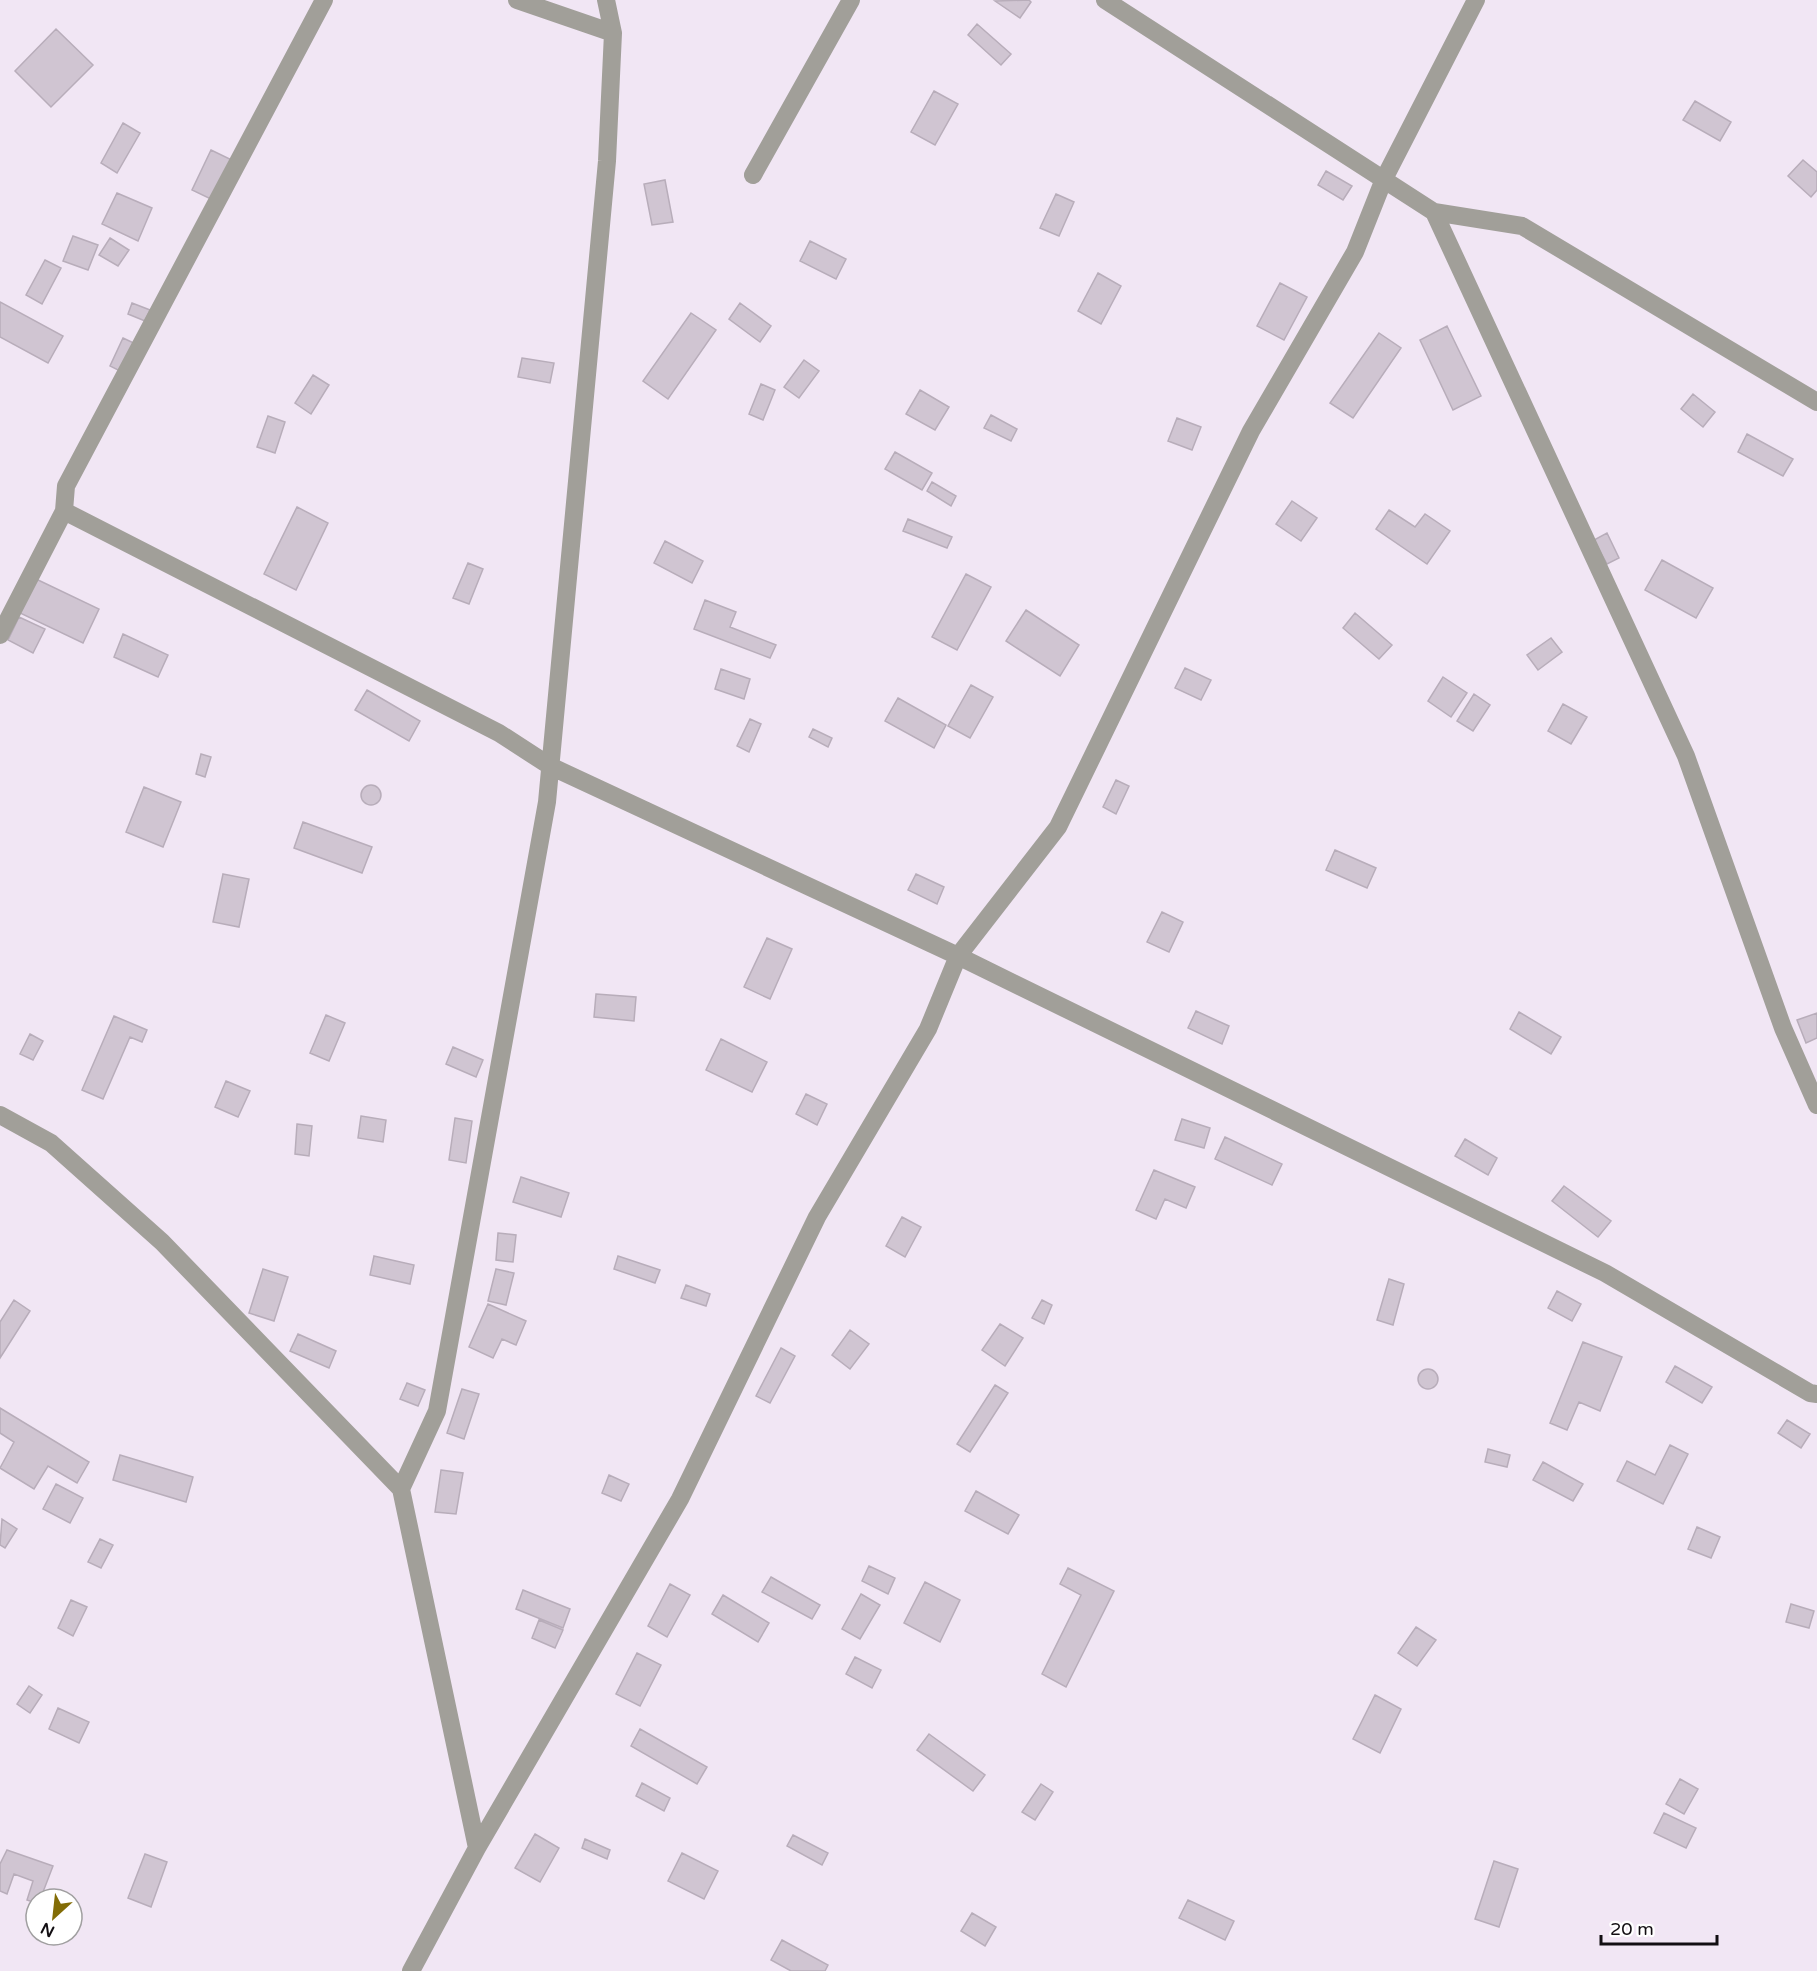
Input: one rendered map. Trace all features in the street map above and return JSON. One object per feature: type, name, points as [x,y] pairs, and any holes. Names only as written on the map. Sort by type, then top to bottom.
[{"type":"street","points":[[0,635],[64,512],[66,486],[324,0]]},
{"type":"street","points":[[517,0],[613,33]]},
{"type":"street","points":[[401,1489],[437,1411],[547,802],[606,172],[613,33],[606,0]]},
{"type":"street","points":[[753,175],[851,0]]},
{"type":"street","points":[[1105,0],[1434,212],[1522,226],[1817,402]]},
{"type":"street","points":[[411,1971],[477,1848],[680,1498],[817,1217],[928,1029],[958,956],[1058,826],[1251,431],[1355,252],[1384,179],[1476,0]]},
{"type":"street","points":[[1434,212],[1686,756],[1783,1028],[1817,1105]]},
{"type":"street","points":[[64,512],[499,733],[550,766],[958,956],[1605,1274],[1810,1393],[1817,1394]]},
{"type":"street","points":[[0,1115],[51,1143],[162,1242],[401,1489],[477,1848]]},
{"type":"building","points":[[1029,0],[1031,2],[1020,18],[995,1]]},
{"type":"building","points":[[977,24],[1011,54],[1001,65],[968,35]]},
{"type":"building","points":[[56,29],[93,65],[51,107],[15,71]]},
{"type":"building","points":[[934,91],[958,104],[935,145],[911,132]]},
{"type":"building","points":[[1695,101],[1731,122],[1720,141],[1683,120]]},
{"type":"building","points":[[123,123],[140,133],[117,173],[101,163]]},
{"type":"building","points":[[211,150],[234,161],[215,201],[192,190]]},
{"type":"building","points":[[1803,160],[1817,172],[1817,190],[1811,197],[1788,176]]},
{"type":"building","points":[[1326,171],[1352,186],[1343,200],[1318,185]]},
{"type":"building","points":[[665,180],[673,222],[652,225],[644,184]]},
{"type":"building","points":[[117,193],[152,208],[138,241],[102,224]]},
{"type":"building","points":[[1056,194],[1074,202],[1059,236],[1040,228]]},
{"type":"building","points":[[73,236],[98,245],[88,270],[63,261]]},
{"type":"building","points":[[110,238],[129,250],[118,266],[99,255]]},
{"type":"building","points":[[810,241],[846,259],[836,279],[800,261]]},
{"type":"building","points":[[45,260],[61,268],[42,304],[26,295]]},
{"type":"building","points":[[1098,273],[1121,286],[1101,324],[1078,311]]},
{"type":"building","points":[[1280,283],[1307,297],[1284,340],[1257,326]]},
{"type":"building","points":[[0,302],[63,336],[48,363],[0,337]]},
{"type":"building","points":[[132,303],[150,310],[145,321],[128,314]]},
{"type":"building","points":[[740,303],[771,326],[760,342],[729,319]]},
{"type":"building","points":[[691,313],[716,330],[668,399],[643,381]]},
{"type":"building","points":[[1447,326],[1481,396],[1453,410],[1420,340]]},
{"type":"building","points":[[1379,333],[1401,348],[1353,418],[1330,403]]},
{"type":"building","points":[[123,338],[136,344],[122,372],[110,366]]},
{"type":"building","points":[[522,358],[554,363],[550,383],[518,377]]},
{"type":"building","points":[[804,360],[819,371],[799,398],[784,387]]},
{"type":"building","points":[[313,375],[329,385],[311,414],[295,403]]},
{"type":"building","points":[[761,384],[775,390],[763,420],[749,414]]},
{"type":"building","points":[[920,390],[949,407],[935,430],[906,414]]},
{"type":"building","points":[[1693,394],[1715,412],[1703,427],[1681,409]]},
{"type":"building","points":[[991,415],[1017,429],[1011,441],[984,428]]},
{"type":"building","points":[[268,416],[285,422],[275,453],[257,447]]},
{"type":"building","points":[[1177,418],[1201,427],[1192,450],[1168,441]]},
{"type":"building","points":[[1747,434],[1793,459],[1783,476],[1738,452]]},
{"type":"building","points":[[895,452],[932,473],[922,490],[885,469]]},
{"type":"building","points":[[932,482],[956,496],[951,506],[927,491]]},
{"type":"building","points":[[1292,501],[1317,518],[1301,541],[1276,524]]},
{"type":"building","points":[[297,507],[328,523],[296,590],[264,574]]},
{"type":"building","points":[[1389,510],[1415,527],[1425,514],[1450,531],[1427,564],[1376,529]]},
{"type":"building","points":[[908,519],[952,537],[947,548],[903,531]]},
{"type":"building","points":[[1607,533],[1619,558],[1607,564],[1594,540]]},
{"type":"building","points":[[665,541],[703,561],[692,583],[654,563]]},
{"type":"building","points":[[1662,560],[1713,588],[1696,618],[1645,590]]},
{"type":"building","points":[[468,563],[483,569],[469,604],[453,598]]},
{"type":"building","points":[[966,574],[991,587],[957,650],[932,637]]},
{"type":"building","points":[[36,579],[99,609],[83,643],[20,613]]},
{"type":"building","points":[[705,600],[736,612],[730,627],[776,645],[770,658],[694,629]]},
{"type":"building","points":[[1026,610],[1079,645],[1060,676],[1006,641]]},
{"type":"building","points":[[1355,613],[1392,645],[1379,659],[1343,628]]},
{"type":"building","points":[[19,617],[45,629],[33,653],[8,640]]},
{"type":"building","points":[[123,634],[168,655],[158,677],[114,657]]},
{"type":"building","points":[[1551,638],[1562,652],[1538,670],[1527,655]]},
{"type":"building","points":[[1185,668],[1211,680],[1201,700],[1175,688]]},
{"type":"building","points":[[721,669],[750,679],[744,699],[715,689]]},
{"type":"building","points":[[1443,677],[1467,693],[1451,717],[1428,701]]},
{"type":"building","points":[[971,685],[993,697],[970,738],[948,726]]},
{"type":"building","points":[[367,690],[420,721],[409,741],[355,710]]},
{"type":"building","points":[[1474,694],[1490,705],[1473,731],[1457,721]]},
{"type":"building","points":[[898,698],[946,725],[934,748],[885,721]]},
{"type":"building","points":[[1563,704],[1587,717],[1571,744],[1548,731]]},
{"type":"building","points":[[750,719],[761,724],[749,752],[737,746]]},
{"type":"building","points":[[813,729],[832,738],[828,747],[809,737]]},
{"type":"building","points":[[201,754],[211,757],[205,777],[196,774]]},
{"type":"building","points":[[1116,780],[1129,786],[1116,814],[1103,807]]},
{"type":"building","points":[[367,785],[375,785],[381,791],[381,799],[375,805],[367,805],[361,799],[361,791]]},
{"type":"building","points":[[144,787],[181,802],[163,847],[126,832]]},
{"type":"building","points":[[303,822],[372,847],[362,873],[294,848]]},
{"type":"building","points":[[1335,850],[1376,868],[1367,888],[1326,870]]},
{"type":"building","points":[[223,874],[249,879],[239,927],[213,922]]},
{"type":"building","points":[[916,874],[944,887],[937,904],[908,890]]},
{"type":"building","points":[[1162,912],[1183,922],[1169,952],[1147,942]]},
{"type":"building","points":[[767,938],[792,949],[770,999],[744,987]]},
{"type":"building","points":[[596,994],[636,997],[634,1021],[594,1017]]},
{"type":"building","points":[[1196,1011],[1229,1026],[1222,1044],[1188,1028]]},
{"type":"building","points":[[1519,1012],[1561,1037],[1551,1054],[1510,1029]]},
{"type":"building","points":[[1817,1013],[1817,1038],[1806,1043],[1797,1020]]},
{"type":"building","points":[[326,1015],[345,1023],[329,1061],[310,1053]]},
{"type":"building","points":[[114,1016],[147,1030],[142,1042],[130,1037],[103,1099],[82,1090]]},
{"type":"building","points":[[30,1034],[43,1041],[33,1060],[20,1054]]},
{"type":"building","points":[[721,1039],[767,1062],[752,1092],[706,1070]]},
{"type":"building","points":[[453,1047],[483,1060],[476,1077],[446,1064]]},
{"type":"building","points":[[226,1081],[250,1091],[238,1117],[215,1107]]},
{"type":"building","points":[[806,1094],[827,1104],[817,1125],[796,1114]]},
{"type":"building","points":[[361,1116],[386,1120],[383,1142],[358,1138]]},
{"type":"building","points":[[455,1118],[472,1121],[466,1163],[449,1160]]},
{"type":"building","points":[[1182,1119],[1210,1128],[1204,1148],[1175,1140]]},
{"type":"building","points":[[297,1124],[312,1126],[309,1156],[295,1154]]},
{"type":"building","points":[[1225,1137],[1282,1164],[1272,1185],[1215,1159]]},
{"type":"building","points":[[1465,1139],[1497,1158],[1488,1175],[1455,1156]]},
{"type":"building","points":[[1154,1170],[1195,1187],[1186,1208],[1165,1199],[1156,1219],[1136,1210]]},
{"type":"building","points":[[521,1177],[569,1193],[561,1217],[513,1202]]},
{"type":"building","points":[[1564,1186],[1611,1221],[1598,1237],[1552,1201]]},
{"type":"building","points":[[902,1217],[921,1227],[905,1257],[886,1246]]},
{"type":"building","points":[[498,1233],[516,1235],[513,1262],[496,1260]]},
{"type":"building","points":[[374,1256],[414,1265],[410,1284],[370,1275]]},
{"type":"building","points":[[618,1256],[660,1270],[655,1283],[614,1269]]},
{"type":"building","points":[[263,1269],[288,1277],[274,1321],[249,1313]]},
{"type":"building","points":[[496,1269],[514,1273],[506,1305],[488,1301]]},
{"type":"building","points":[[1389,1279],[1404,1284],[1393,1325],[1377,1320]]},
{"type":"building","points":[[686,1285],[710,1294],[706,1306],[681,1298]]},
{"type":"building","points":[[1557,1291],[1581,1304],[1572,1321],[1548,1308]]},
{"type":"building","points":[[14,1300],[30,1311],[0,1358],[0,1322]]},
{"type":"building","points":[[1042,1300],[1052,1305],[1044,1324],[1032,1318]]},
{"type":"building","points":[[488,1304],[526,1321],[516,1345],[502,1339],[493,1358],[469,1347]]},
{"type":"building","points":[[1000,1324],[1023,1338],[1005,1366],[982,1350]]},
{"type":"building","points":[[850,1330],[869,1344],[850,1369],[832,1355]]},
{"type":"building","points":[[298,1334],[336,1351],[329,1368],[290,1351]]},
{"type":"building","points":[[1583,1342],[1622,1357],[1600,1411],[1579,1402],[1567,1430],[1550,1423]]},
{"type":"building","points":[[781,1348],[795,1356],[770,1403],[756,1396]]},
{"type":"building","points":[[1675,1366],[1712,1387],[1702,1403],[1666,1382]]},
{"type":"building","points":[[1428,1369],[1435,1372],[1438,1379],[1435,1386],[1428,1389],[1421,1386],[1418,1379],[1421,1372]]},
{"type":"building","points":[[407,1383],[425,1390],[418,1406],[400,1399]]},
{"type":"building","points":[[995,1385],[1008,1393],[970,1452],[957,1444]]},
{"type":"building","points":[[462,1389],[479,1394],[464,1439],[447,1433]]},
{"type":"building","points":[[0,1408],[89,1462],[77,1483],[48,1466],[34,1489],[0,1468],[14,1442],[0,1433]]},
{"type":"building","points":[[1787,1420],[1810,1434],[1801,1448],[1778,1433]]},
{"type":"building","points":[[1670,1445],[1688,1454],[1663,1504],[1617,1481],[1627,1461],[1655,1475]]},
{"type":"building","points":[[1488,1449],[1510,1455],[1507,1467],[1485,1462]]},
{"type":"building","points":[[120,1455],[193,1477],[186,1502],[113,1480]]},
{"type":"building","points":[[1543,1462],[1583,1484],[1573,1501],[1533,1480]]},
{"type":"building","points":[[441,1470],[463,1473],[456,1514],[435,1512]]},
{"type":"building","points":[[609,1475],[629,1484],[621,1501],[602,1493]]},
{"type":"building","points":[[56,1484],[83,1498],[70,1523],[43,1509]]},
{"type":"building","points":[[976,1491],[1019,1515],[1008,1534],[965,1511]]},
{"type":"building","points":[[2,1519],[17,1529],[5,1548],[0,1545]]},
{"type":"building","points":[[1697,1527],[1720,1537],[1711,1558],[1688,1549]]},
{"type":"building","points":[[100,1539],[113,1545],[101,1568],[88,1562]]},
{"type":"building","points":[[869,1566],[895,1578],[888,1594],[862,1581]]},
{"type":"building","points":[[1068,1568],[1114,1591],[1066,1687],[1042,1674],[1081,1595],[1060,1584]]},
{"type":"building","points":[[771,1577],[820,1605],[812,1619],[762,1592]]},
{"type":"building","points":[[925,1582],[960,1600],[940,1642],[904,1623]]},
{"type":"building","points":[[670,1584],[690,1595],[667,1637],[648,1626]]},
{"type":"building","points":[[523,1590],[570,1609],[563,1628],[516,1609]]},
{"type":"building","points":[[861,1594],[880,1605],[860,1639],[842,1629]]},
{"type":"building","points":[[723,1595],[769,1623],[758,1642],[712,1614]]},
{"type":"building","points":[[71,1600],[87,1607],[73,1636],[58,1628]]},
{"type":"building","points":[[1791,1604],[1814,1611],[1809,1628],[1786,1622]]},
{"type":"building","points":[[539,1620],[563,1630],[555,1648],[532,1638]]},
{"type":"building","points":[[1416,1627],[1436,1640],[1417,1666],[1398,1653]]},
{"type":"building","points":[[637,1653],[661,1665],[640,1706],[616,1694]]},
{"type":"building","points":[[855,1657],[881,1670],[872,1688],[846,1674]]},
{"type":"building","points":[[29,1686],[42,1695],[30,1713],[17,1704]]},
{"type":"building","points":[[1375,1695],[1401,1709],[1380,1753],[1353,1739]]},
{"type":"building","points":[[58,1708],[89,1722],[79,1743],[49,1729]]},
{"type":"building","points":[[640,1729],[707,1767],[697,1784],[631,1746]]},
{"type":"building","points":[[929,1734],[985,1775],[973,1791],[917,1750]]},
{"type":"building","points":[[1680,1779],[1698,1789],[1684,1814],[1666,1804]]},
{"type":"building","points":[[642,1783],[670,1798],[664,1811],[636,1796]]},
{"type":"building","points":[[1041,1784],[1053,1792],[1035,1820],[1022,1812]]},
{"type":"building","points":[[1664,1813],[1696,1828],[1686,1848],[1654,1833]]},
{"type":"building","points":[[535,1834],[559,1848],[540,1882],[515,1868]]},
{"type":"building","points":[[793,1835],[828,1853],[822,1865],[787,1846]]},
{"type":"building","points":[[585,1839],[610,1850],[607,1859],[582,1848]]},
{"type":"building","points":[[7,1850],[53,1866],[45,1887],[31,1887],[33,1881],[14,1874],[7,1894],[0,1891],[0,1864]]},
{"type":"building","points":[[682,1853],[718,1871],[704,1899],[668,1881]]},
{"type":"building","points":[[145,1854],[167,1862],[151,1907],[128,1898]]},
{"type":"building","points":[[1494,1861],[1518,1869],[1499,1927],[1475,1919]]},
{"type":"building","points":[[1188,1900],[1234,1921],[1225,1940],[1179,1918]]},
{"type":"building","points":[[972,1913],[996,1927],[985,1946],[961,1931]]},
{"type":"building","points":[[782,1940],[828,1965],[825,1971],[791,1971],[771,1960]]}]
